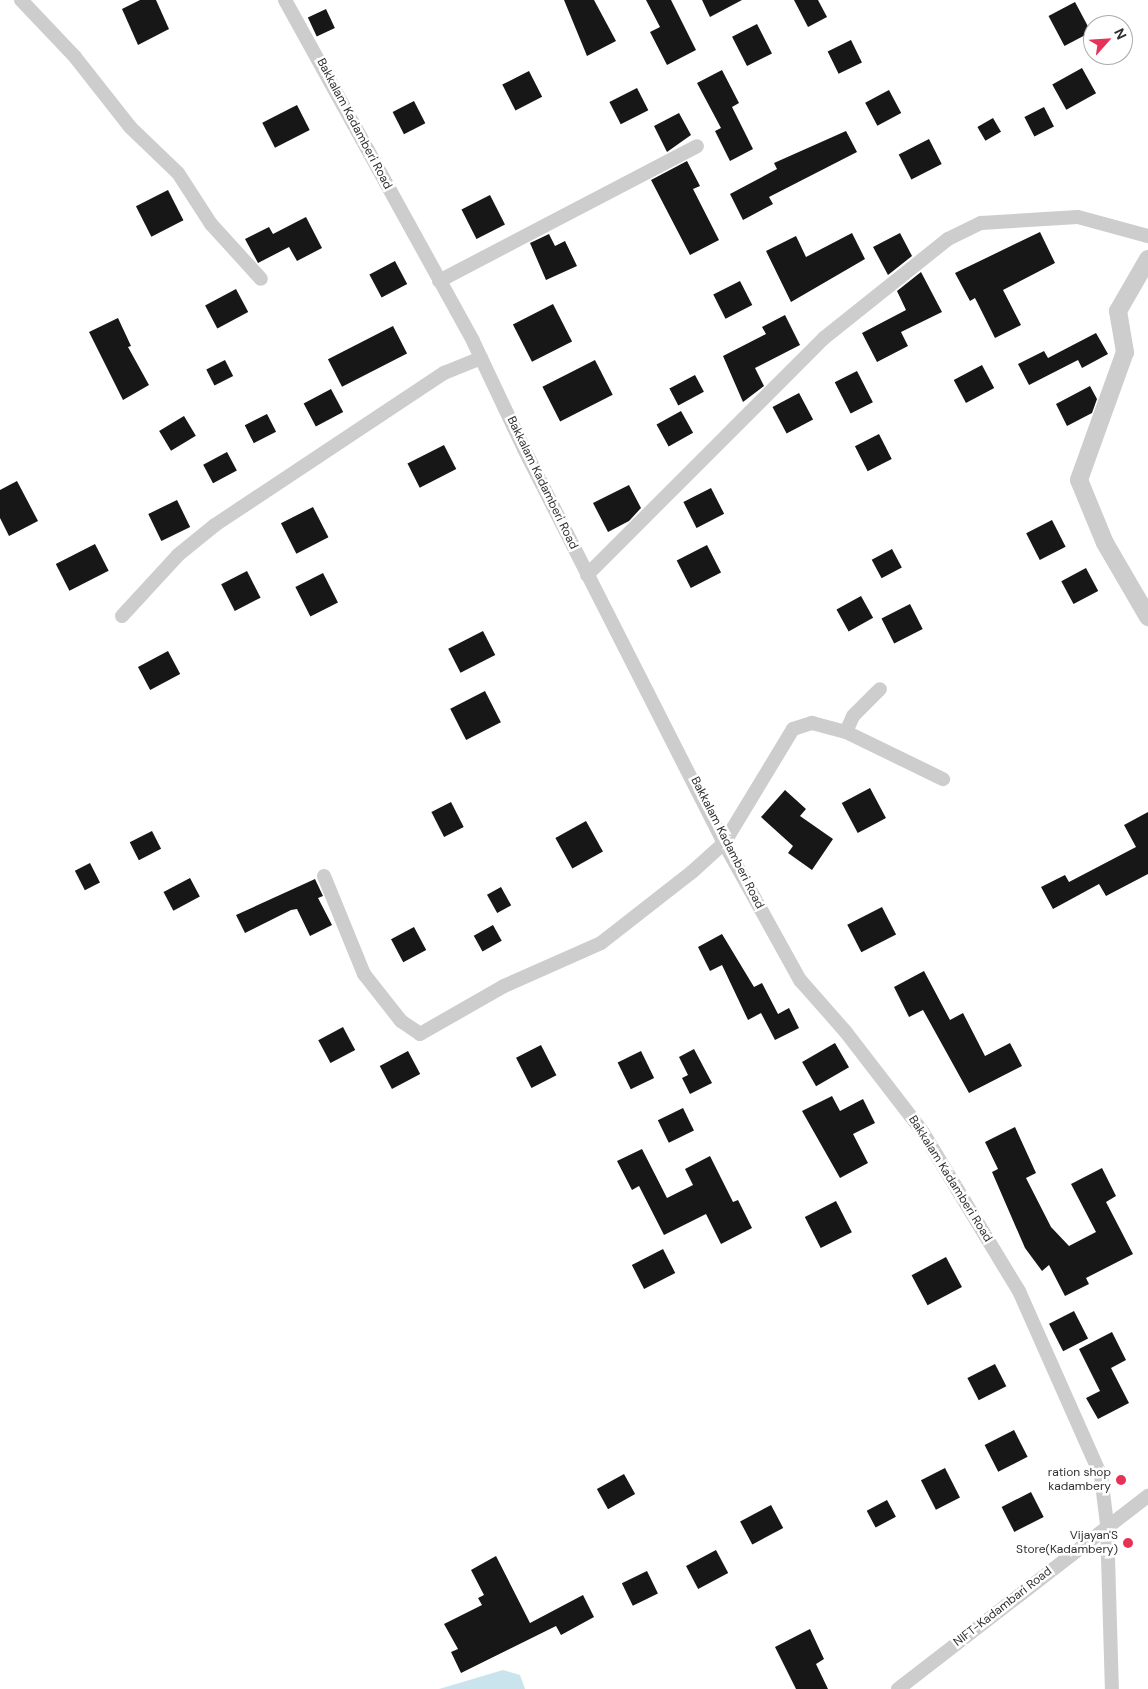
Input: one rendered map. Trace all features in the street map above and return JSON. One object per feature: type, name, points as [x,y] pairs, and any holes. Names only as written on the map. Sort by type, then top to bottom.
[{"type":"street","points":[[21,0],[75,57],[130,127],[178,173],[211,224],[261,279]]},
{"type":"street","name":"Bakkalam Kadamberi Road","points":[[286,0],[481,358],[587,575],[724,843],[800,980],[845,1030],[922,1131],[1019,1291],[1101,1476],[1107,1524],[1112,1689]]},
{"type":"street","points":[[439,281],[697,146]]},
{"type":"street","points":[[587,575],[824,338],[948,239],[981,223],[1078,217],[1148,236]]},
{"type":"street","points":[[1148,259],[1118,311],[1125,352],[1079,480],[1105,543],[1148,617]]},
{"type":"street","points":[[122,616],[178,556],[215,525],[444,373],[481,358]]},
{"type":"street","points":[[846,732],[854,716],[880,689]]},
{"type":"street","points":[[324,876],[364,974],[401,1021],[420,1034],[504,986],[601,943],[724,843],[793,729],[812,722],[846,732],[943,779]]},
{"type":"street","name":"NIFT-Kadambari Road","points":[[898,1689],[1107,1524],[1148,1496]]},
{"type":"water","points":[[503,1670],[520,1675],[525,1689],[439,1689]]},
{"type":"building","points":[[140,0],[156,0],[169,29],[138,45],[122,9]]},
{"type":"building","points":[[564,0],[594,0],[616,41],[587,56]]},
{"type":"building","points":[[646,0],[671,0],[696,50],[667,65],[650,32],[660,27]]},
{"type":"building","points":[[702,0],[742,0],[710,17]]},
{"type":"building","points":[[794,0],[818,0],[827,17],[808,27]]},
{"type":"building","points":[[1075,2],[1083,17],[1083,36],[1064,46],[1049,16]]},
{"type":"building","points":[[326,9],[335,28],[317,36],[308,17]]},
{"type":"building","points":[[757,24],[772,53],[747,66],[732,37]]},
{"type":"building","points":[[851,40],[862,62],[839,74],[828,51]]},
{"type":"building","points":[[1082,68],[1096,93],[1066,110],[1052,84]]},
{"type":"building","points":[[722,70],[739,103],[732,107],[753,149],[730,161],[715,131],[721,128],[697,83]]},
{"type":"building","points":[[529,71],[542,97],[515,110],[502,85]]},
{"type":"building","points":[[637,88],[648,110],[621,124],[609,102]]},
{"type":"building","points":[[889,90],[901,113],[877,126],[865,103]]},
{"type":"building","points":[[414,101],[425,123],[404,134],[393,112]]},
{"type":"building","points":[[297,105],[310,130],[275,148],[262,123]]},
{"type":"building","points":[[1044,107],[1054,127],[1034,137],[1024,117]]},
{"type":"building","points":[[679,113],[691,135],[667,152],[654,126]]},
{"type":"building","points":[[993,118],[1001,132],[985,141],[977,127]]},
{"type":"building","points":[[846,131],[857,152],[769,197],[773,204],[743,220],[730,194],[777,169],[774,163]]},
{"type":"building","points":[[929,139],[942,164],[911,179],[899,154]]},
{"type":"building","points":[[687,161],[700,186],[693,189],[719,240],[690,255],[651,180]]},
{"type":"building","points":[[168,190],[183,220],[151,237],[136,206]]},
{"type":"building","points":[[490,195],[505,224],[476,239],[461,210]]},
{"type":"building","points":[[306,217],[322,248],[297,261],[289,247],[258,263],[245,239],[269,227],[273,234]]},
{"type":"building","points":[[1040,232],[1055,263],[1003,290],[1021,325],[995,338],[975,298],[970,301],[955,273]]},
{"type":"building","points":[[852,233],[865,259],[791,302],[766,251],[796,236],[806,257]]},
{"type":"building","points":[[900,233],[912,256],[888,275],[873,247]]},
{"type":"building","points":[[549,234],[555,246],[565,241],[577,266],[546,280],[530,243]]},
{"type":"building","points":[[395,261],[407,284],[382,298],[369,275]]},
{"type":"building","points":[[921,272],[942,312],[901,332],[908,346],[877,362],[862,333],[906,310],[897,291]]},
{"type":"building","points":[[740,281],[752,305],[726,319],[713,295]]},
{"type":"building","points":[[236,289],[248,312],[217,328],[205,305]]},
{"type":"building","points":[[553,304],[572,341],[532,362],[513,324]]},
{"type":"building","points":[[785,315],[800,345],[755,368],[764,386],[743,402],[723,356],[766,334],[762,327]]},
{"type":"building","points":[[118,318],[131,346],[128,347],[149,385],[123,400],[89,332]]},
{"type":"building","points":[[393,326],[407,354],[342,387],[328,359]]},
{"type":"building","points":[[1096,333],[1108,354],[1082,368],[1078,360],[1029,385],[1018,364],[1044,351],[1048,358]]},
{"type":"building","points":[[225,360],[233,376],[214,386],[206,370]]},
{"type":"building","points":[[595,360],[613,395],[560,422],[542,387]]},
{"type":"building","points":[[982,365],[994,388],[966,403],[954,380]]},
{"type":"building","points":[[857,371],[873,402],[851,414],[835,382]]},
{"type":"building","points":[[695,375],[704,392],[678,405],[669,389]]},
{"type":"building","points":[[1090,386],[1097,399],[1092,413],[1067,426],[1056,404]]},
{"type":"building","points":[[331,389],[343,412],[316,427],[304,404]]},
{"type":"building","points":[[799,393],[813,419],[787,434],[773,407]]},
{"type":"building","points":[[681,411],[693,433],[669,446],[657,425]]},
{"type":"building","points":[[267,414],[276,432],[254,443],[245,425]]},
{"type":"building","points":[[184,416],[196,436],[171,451],[159,431]]},
{"type":"building","points":[[879,434],[892,459],[868,471],[855,446]]},
{"type":"building","points":[[444,445],[456,469],[420,488],[407,464]]},
{"type":"building","points":[[227,452],[237,471],[213,483],[203,465]]},
{"type":"building","points":[[17,481],[38,521],[9,536],[0,518],[0,490]]},
{"type":"building","points":[[629,485],[641,508],[629,521],[608,532],[593,503]]},
{"type":"building","points":[[711,488],[724,514],[697,528],[683,502]]},
{"type":"building","points":[[177,500],[190,527],[161,541],[148,514]]},
{"type":"building","points":[[313,507],[328,537],[296,554],[281,523]]},
{"type":"building","points":[[1052,520],[1066,547],[1040,560],[1026,533]]},
{"type":"building","points":[[95,544],[109,571],[69,591],[56,564]]},
{"type":"building","points":[[707,545],[721,573],[691,588],[677,560]]},
{"type":"building","points":[[892,549],[902,568],[882,578],[872,560]]},
{"type":"building","points":[[1086,568],[1098,591],[1073,604],[1061,581]]},
{"type":"building","points":[[247,571],[261,598],[235,611],[221,584]]},
{"type":"building","points":[[323,573],[338,602],[310,616],[295,587]]},
{"type":"building","points":[[861,596],[873,618],[849,631],[837,610]]},
{"type":"building","points":[[910,604],[923,629],[894,643],[881,619]]},
{"type":"building","points":[[483,631],[495,655],[461,673],[448,649]]},
{"type":"building","points":[[168,651],[180,674],[150,690],[138,667]]},
{"type":"building","points":[[485,691],[501,722],[466,740],[450,709]]},
{"type":"building","points":[[870,788],[886,818],[858,833],[842,803]]},
{"type":"building","points":[[785,790],[806,809],[800,816],[833,839],[812,870],[788,853],[793,846],[761,817]]},
{"type":"building","points":[[451,802],[464,827],[444,837],[431,812]]},
{"type":"building","points":[[1148,812],[1148,874],[1106,896],[1099,884],[1053,909],[1041,887],[1065,875],[1069,882],[1136,847],[1124,825]]},
{"type":"building","points":[[586,821],[603,852],[572,869],[555,838]]},
{"type":"building","points":[[152,831],[161,849],[139,860],[130,842]]},
{"type":"building","points":[[90,863],[100,883],[85,890],[75,871]]},
{"type":"building","points":[[190,878],[200,897],[173,911],[164,892]]},
{"type":"building","points":[[315,879],[323,896],[318,898],[332,925],[310,936],[297,909],[291,910],[245,933],[236,915]]},
{"type":"building","points":[[501,887],[511,905],[497,913],[487,895]]},
{"type":"building","points":[[882,907],[896,935],[861,952],[847,925]]},
{"type":"building","points":[[493,925],[502,941],[482,951],[474,936]]},
{"type":"building","points":[[414,927],[426,950],[403,962],[391,939]]},
{"type":"building","points":[[722,934],[754,987],[762,983],[778,1014],[789,1008],[799,1028],[775,1040],[761,1013],[748,1020],[722,965],[710,971],[698,947]]},
{"type":"building","points":[[924,971],[950,1020],[963,1013],[985,1056],[1010,1043],[1022,1066],[969,1093],[923,1010],[909,1017],[894,987]]},
{"type":"building","points":[[343,1027],[355,1050],[330,1063],[318,1040]]},
{"type":"building","points":[[835,1043],[849,1067],[816,1086],[802,1062]]},
{"type":"building","points":[[541,1045],[556,1075],[531,1088],[516,1058]]},
{"type":"building","points":[[694,1049],[712,1083],[690,1094],[682,1078],[688,1075],[679,1057]]},
{"type":"building","points":[[408,1051],[420,1074],[392,1089],[380,1066]]},
{"type":"building","points":[[641,1051],[654,1078],[631,1089],[618,1062]]},
{"type":"building","points":[[832,1096],[840,1111],[863,1099],[875,1123],[853,1134],[868,1163],[840,1178],[802,1111]]},
{"type":"building","points":[[683,1108],[694,1130],[669,1143],[658,1120]]},
{"type":"building","points":[[1015,1127],[1036,1173],[1026,1178],[1051,1227],[1069,1246],[1096,1232],[1071,1184],[1102,1168],[1116,1196],[1106,1202],[1133,1254],[1086,1278],[1089,1284],[1065,1296],[1049,1265],[1042,1271],[1025,1248],[992,1172],[998,1169],[985,1142]]},
{"type":"building","points":[[642,1149],[667,1198],[693,1185],[685,1169],[710,1156],[733,1202],[738,1200],[752,1228],[721,1244],[706,1214],[664,1235],[639,1186],[632,1190],[617,1161]]},
{"type":"building","points":[[836,1201],[852,1232],[821,1248],[805,1217]]},
{"type":"building","points":[[663,1249],[675,1273],[644,1289],[632,1265]]},
{"type":"building","points":[[946,1257],[962,1287],[928,1305],[912,1275]]},
{"type":"building","points":[[1074,1311],[1088,1339],[1063,1351],[1049,1324]]},
{"type":"building","points":[[1112,1332],[1126,1360],[1111,1368],[1129,1403],[1098,1419],[1086,1398],[1100,1391],[1079,1349]]},
{"type":"building","points":[[995,1364],[1006,1386],[979,1400],[967,1378]]},
{"type":"building","points":[[1014,1430],[1028,1457],[998,1472],[985,1445]]},
{"type":"building","points":[[945,1468],[960,1497],[936,1510],[921,1480]]},
{"type":"building","points":[[624,1474],[635,1494],[608,1509],[597,1489]]},
{"type":"building","points":[[1031,1492],[1044,1517],[1014,1532],[1002,1507]]},
{"type":"building","points":[[887,1500],[896,1517],[876,1528],[867,1511]]},
{"type":"building","points":[[771,1505],[783,1528],[752,1544],[740,1521]]},
{"type":"building","points":[[716,1550],[728,1573],[698,1589],[686,1566]]},
{"type":"building","points":[[496,1556],[530,1623],[583,1595],[594,1617],[561,1635],[556,1626],[461,1673],[451,1652],[458,1649],[444,1624],[482,1605],[478,1598],[484,1595],[471,1570]]},
{"type":"building","points":[[647,1571],[658,1593],[633,1606],[622,1583]]},
{"type":"building","points":[[810,1629],[824,1659],[816,1664],[828,1689],[796,1689],[775,1647]]},
{"type":"place","name":"ration shop kadambery","points":[[1121,1480]]},
{"type":"place","name":"Vijayan'S Store(Kadambery)","points":[[1128,1543]]}]
